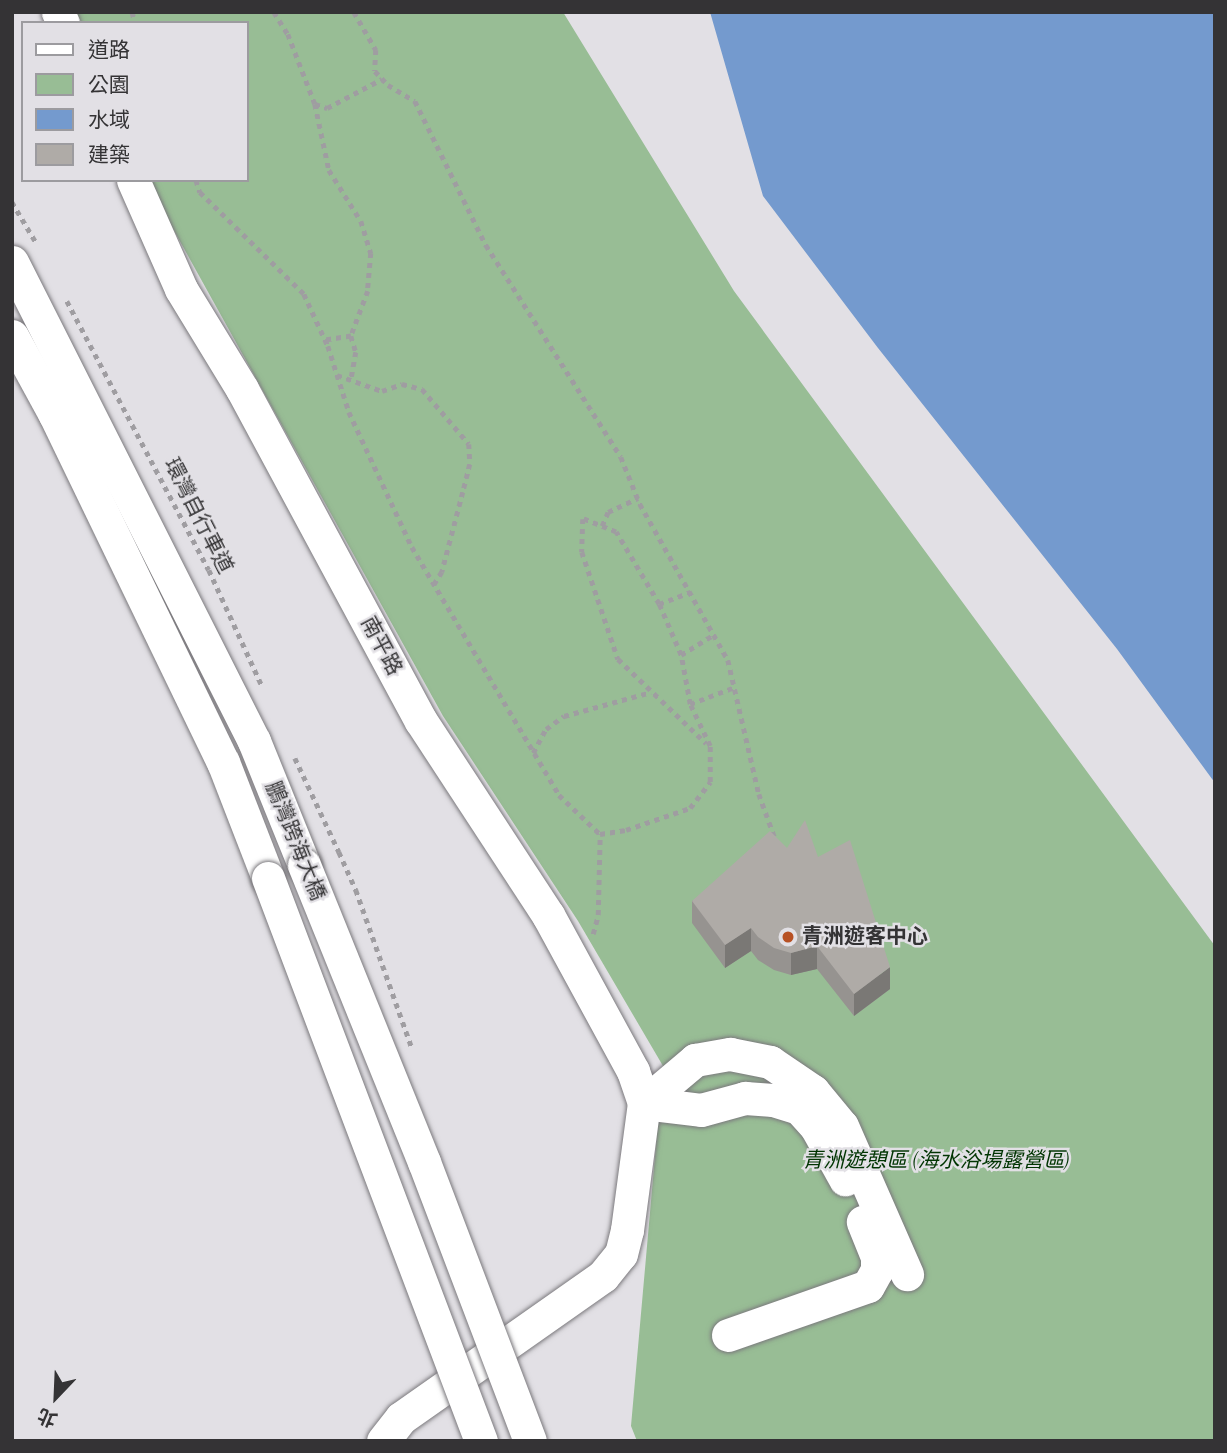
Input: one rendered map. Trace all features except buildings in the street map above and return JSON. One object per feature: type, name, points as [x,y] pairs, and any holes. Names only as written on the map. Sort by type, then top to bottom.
[{"type":"street","name":"南平路","points":[[134,182],[181,289],[242,389],[421,720],[548,915],[633,1071],[644,1103]]},
{"type":"street","name":"鵬灣跨海大橋","points":[[27,258],[254,741],[424,1162],[530,1441]]},
{"type":"street","name":"鵬灣跨海大橋","points":[[12,336],[55,415],[223,762],[481,1441]]},
{"type":"street","points":[[383,1441],[401,1418],[603,1276],[621,1254],[627,1230],[644,1103],[695,1060],[730,1054],[770,1062],[813,1091],[842,1126],[907,1273]]},
{"type":"street","points":[[644,1103],[701,1110],[745,1098],[773,1100],[799,1108],[816,1127],[849,1186],[877,1256],[877,1270],[868,1286],[727,1335]]},
{"type":"path","points":[[274,12],[288,34],[314,104],[329,170],[361,221],[371,253],[368,290],[351,336],[356,352],[351,380]]},
{"type":"path","points":[[354,12],[376,50],[375,71],[382,79],[415,101],[486,245],[621,457],[638,498],[728,660],[759,794],[778,845]]},
{"type":"path","points":[[314,104],[327,108],[382,79]]},
{"type":"path","points":[[197,182],[200,192],[304,294],[325,340],[349,412],[412,547],[559,795],[600,834],[598,915],[580,974]]},
{"type":"path","points":[[12,202],[27,258]]},
{"type":"path","name":"環灣自行車道","points":[[62,290],[209,570],[265,693]]},
{"type":"path","points":[[325,340],[351,336]]},
{"type":"path","points":[[337,374],[382,391],[402,384],[422,389],[469,444],[470,464],[453,532],[442,572],[433,585]]},
{"type":"path","points":[[602,526],[608,512],[638,498]]},
{"type":"path","points":[[600,834],[626,830],[690,808],[710,782],[710,746],[690,704],[681,655],[659,604],[616,532],[583,519],[582,552],[618,659],[710,746]]},
{"type":"path","points":[[659,604],[691,592]]},
{"type":"path","points":[[681,655],[713,634]]},
{"type":"path","points":[[690,704],[734,687]]},
{"type":"path","points":[[533,753],[546,729],[564,716],[652,692]]},
{"type":"path","points":[[293,754],[339,852]]},
{"type":"green space","name":"青洲遊憩區 (海水浴場露營區)","points":[[61,12],[563,12],[734,291],[1215,946],[1215,1441],[637,1441],[631,1426],[663,1066],[578,921],[443,716],[147,182],[248,182],[248,21],[65,21]]},
{"type":"water","points":[[710,12],[1215,12],[1215,783],[1117,649],[878,348],[763,196]]},
{"type":"place","name":"青洲遊客中心","points":[[788,937]]}]
